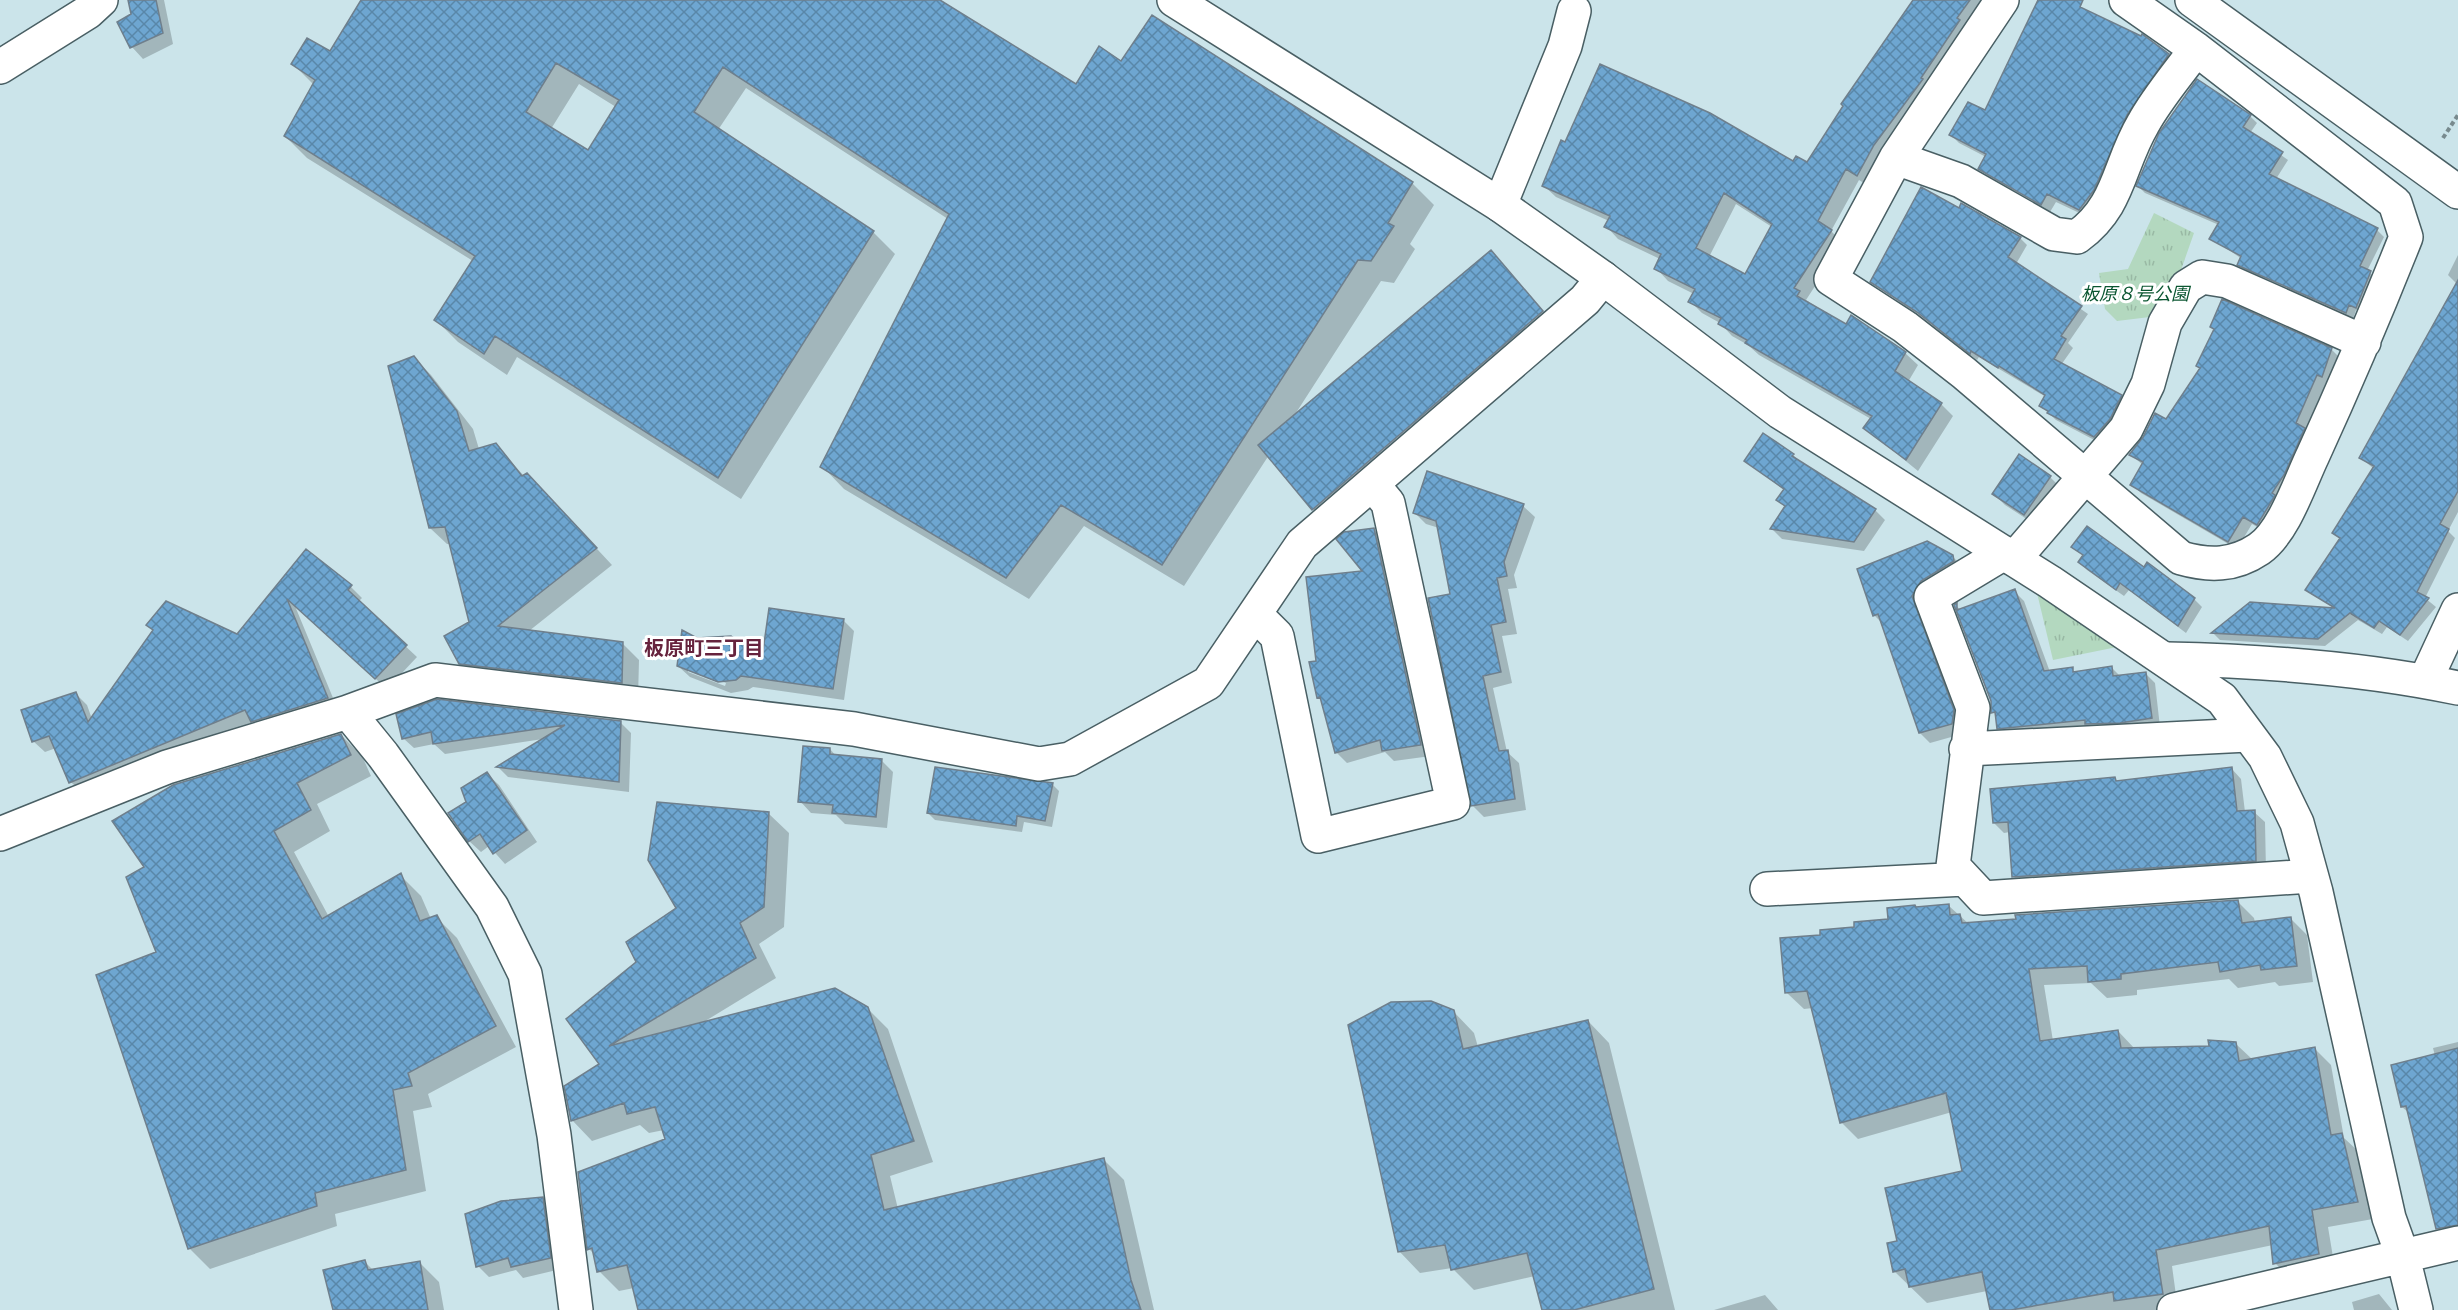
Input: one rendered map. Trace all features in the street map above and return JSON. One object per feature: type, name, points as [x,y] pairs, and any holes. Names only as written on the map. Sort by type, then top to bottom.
[{"type":"street","points":[[0,68],[88,12],[101,0]]},
{"type":"street","points":[[1174,0],[1500,205],[1603,278],[1780,412],[2009,556],[2167,659],[2222,699],[2265,758],[2297,823],[2312,876],[2389,1218],[2403,1257],[2416,1310]]},
{"type":"street","points":[[2002,0],[1896,158],[1831,279],[1914,333],[2181,558],[2205,565],[2235,561],[2260,548],[2283,521],[2364,342],[2406,237],[2395,204],[2196,49],[2126,0]]},
{"type":"street","points":[[2192,0],[2458,192]]},
{"type":"street","points":[[1500,205],[1565,46],[1574,11]]},
{"type":"street","points":[[1896,158],[1961,181],[2054,234],[2077,237],[2095,224],[2110,200],[2142,124],[2196,49]]},
{"type":"street","points":[[2312,876],[1983,898],[1953,866],[1973,708],[1931,597],[2009,556],[2086,477],[2126,429],[2148,384],[2164,323],[2186,287],[2202,277],[2228,281],[2364,342]]},
{"type":"street","points":[[0,834],[168,767],[348,712],[435,680],[854,729],[1039,764],[1070,759],[1208,683],[1302,544],[1585,300],[1603,278]]},
{"type":"street","points":[[1255,614],[1277,636],[1318,836],[1453,803],[1388,503],[1373,485]]},
{"type":"street","points":[[2426,681],[2458,610]]},
{"type":"street","points":[[2167,659],[2244,661],[2426,681],[2458,688]]},
{"type":"street","points":[[348,712],[390,764],[492,907],[525,974],[554,1135],[576,1310]]},
{"type":"street","points":[[1966,749],[2248,735]]},
{"type":"street","points":[[1767,889],[1965,879]]},
{"type":"street","points":[[2174,1310],[2458,1243]]},
{"type":"green space","name":"板原８号公園","points":[[2154,213],[2194,233],[2181,270],[2150,317],[2117,321],[2105,309],[2099,273],[2128,269]]},
{"type":"green space","points":[[2037,593],[2122,646],[2053,660]]},
{"type":"building","points":[[128,0],[156,0],[163,33],[130,48],[117,22],[131,14]]},
{"type":"building","points":[[361,0],[940,0],[1076,84],[1099,46],[1121,61],[1152,15],[1413,182],[1388,223],[1394,226],[1371,261],[1358,260],[1162,565],[1061,505],[1006,578],[820,467],[949,214],[723,67],[694,112],[874,231],[718,478],[495,336],[484,354],[434,320],[475,256],[284,136],[315,80],[291,64],[307,38],[330,51]],"holes":[[[556,63],[619,100],[588,150],[526,112]]]},
{"type":"building","points":[[1913,0],[1970,0],[1957,18],[1960,20],[1921,78],[1923,79],[1874,145],[1857,176],[1846,169],[1818,221],[1832,230],[1794,288],[1800,291],[1797,296],[1846,324],[1851,315],[1906,352],[1895,371],[1942,403],[1906,460],[1863,428],[1872,416],[1745,343],[1747,340],[1718,324],[1721,318],[1688,302],[1695,289],[1654,269],[1661,254],[1604,227],[1610,216],[1542,186],[1561,140],[1565,142],[1600,64],[1710,113],[1793,161],[1796,156],[1807,162],[1843,106],[1841,104]],"holes":[[[1724,193],[1772,224],[1745,274],[1696,248]]]},
{"type":"building","points":[[2038,0],[2083,0],[2080,7],[2141,36],[2142,34],[2169,54],[2127,115],[2094,190],[2079,210],[2047,194],[2041,205],[1978,169],[1986,154],[1949,135],[1968,102],[1985,110]]},
{"type":"building","points":[[2197,79],[2251,115],[2243,127],[2283,152],[2269,174],[2378,228],[2360,266],[2371,271],[2356,308],[2349,305],[2346,313],[2237,265],[2241,256],[2209,239],[2219,222],[2136,186],[2159,133]]},
{"type":"building","points":[[1921,187],[1959,208],[1961,203],[2021,237],[2008,257],[2082,306],[2061,336],[2066,339],[2054,359],[2122,395],[2110,419],[2094,437],[2047,413],[2048,411],[2039,406],[2045,395],[1999,366],[1998,368],[1971,351],[1970,354],[1917,312],[1870,282]]},
{"type":"building","points":[[1491,250],[1543,311],[1312,510],[1258,445]]},
{"type":"building","points":[[2458,280],[2458,491],[2440,524],[2449,529],[2417,592],[2429,598],[2400,635],[2379,621],[2374,628],[2350,613],[2318,639],[2211,633],[2250,602],[2335,608],[2305,590],[2340,538],[2332,533],[2374,466],[2359,458]]},
{"type":"building","points":[[2222,299],[2332,348],[2322,377],[2317,375],[2296,423],[2305,428],[2284,475],[2272,493],[2275,495],[2273,499],[2257,525],[2243,517],[2228,542],[2130,485],[2143,462],[2129,455],[2143,437],[2155,413],[2166,419],[2200,368],[2196,366],[2214,329],[2210,327]]},
{"type":"building","points":[[414,356],[457,411],[469,451],[496,443],[522,476],[527,473],[597,548],[498,626],[623,642],[622,683],[459,664],[444,636],[469,622],[445,527],[429,528],[388,366]]},
{"type":"building","points":[[1763,433],[1794,454],[1792,456],[1876,509],[1854,542],[1770,529],[1785,506],[1776,500],[1784,489],[1744,461]]},
{"type":"building","points":[[2019,454],[2051,476],[2024,515],[1992,494]]},
{"type":"building","points":[[1427,471],[1524,504],[1504,562],[1507,576],[1497,578],[1506,622],[1491,625],[1501,672],[1483,676],[1499,751],[1508,750],[1515,799],[1471,806],[1428,598],[1450,594],[1436,521],[1413,513]]},
{"type":"building","points":[[2087,526],[2144,567],[2147,562],[2195,598],[2178,626],[2120,583],[2116,590],[2078,562],[2083,555],[2071,547]]},
{"type":"building","points":[[1374,528],[1421,745],[1382,751],[1380,740],[1335,753],[1320,697],[1317,698],[1309,662],[1316,661],[1306,577],[1362,571],[1336,539],[1344,532]]},
{"type":"building","points":[[1927,541],[1953,555],[1954,561],[1921,581],[1912,596],[1954,710],[1952,724],[1919,733],[1878,614],[1873,616],[1857,569]]},
{"type":"building","points":[[306,549],[352,585],[348,590],[407,645],[375,679],[287,599],[328,698],[251,722],[245,710],[69,783],[49,736],[32,742],[21,710],[76,692],[88,722],[153,630],[146,625],[166,601],[237,634]]},
{"type":"building","points":[[2015,589],[2044,671],[2073,667],[2073,672],[2112,666],[2113,676],[2146,672],[2152,718],[2120,723],[2085,724],[2085,720],[1997,729],[1995,712],[1991,713],[1991,701],[1954,605],[1957,603],[1957,610]]},
{"type":"building","points":[[769,608],[844,619],[833,689],[741,676],[736,680],[718,682],[677,666],[682,630],[697,638],[731,636],[762,658]]},
{"type":"building","points":[[437,699],[621,721],[619,782],[496,767],[565,725],[433,744],[431,732],[402,739],[396,714]]},
{"type":"building","points":[[341,734],[351,755],[297,783],[311,810],[274,831],[322,919],[401,873],[420,921],[437,915],[496,1026],[408,1073],[412,1086],[393,1090],[406,1170],[315,1193],[317,1206],[188,1249],[96,975],[156,952],[126,877],[144,867],[112,821],[173,785]]},
{"type":"building","points":[[803,746],[830,748],[830,754],[882,759],[876,817],[832,813],[833,805],[798,802]]},
{"type":"building","points":[[935,767],[1053,783],[1045,821],[1017,816],[1016,826],[927,813]]},
{"type":"building","points":[[2232,767],[2237,811],[2255,810],[2256,861],[2012,877],[2008,822],[1993,823],[1990,789],[2115,777],[2116,781]]},
{"type":"building","points":[[487,772],[527,830],[493,854],[480,834],[468,842],[448,813],[466,802],[461,788]]},
{"type":"building","points":[[657,802],[769,812],[764,907],[740,923],[756,958],[609,1046],[835,988],[868,1007],[914,1141],[871,1155],[884,1210],[1104,1158],[1131,1280],[1141,1310],[638,1310],[627,1265],[597,1272],[592,1248],[587,1250],[578,1172],[665,1139],[655,1107],[627,1114],[624,1103],[571,1121],[564,1086],[599,1064],[566,1019],[636,962],[626,942],[676,908],[648,860]]},
{"type":"building","points":[[2238,900],[2242,923],[2291,917],[2297,966],[2261,970],[2260,965],[2220,972],[2218,962],[2121,974],[2121,979],[2088,982],[2087,966],[2029,969],[2040,1041],[2118,1030],[2121,1048],[2209,1046],[2208,1040],[2236,1042],[2239,1061],[2315,1047],[2331,1135],[2342,1133],[2358,1202],[2312,1210],[2319,1254],[2273,1264],[2269,1226],[2156,1250],[2163,1294],[2114,1301],[2113,1292],[2011,1310],[1990,1310],[1982,1272],[1909,1287],[1905,1269],[1893,1272],[1887,1243],[1897,1241],[1885,1188],[1962,1171],[1946,1093],[1840,1123],[1807,991],[1785,993],[1780,938],[1820,935],[1820,930],[1854,927],[1854,922],[1888,919],[1887,908],[1915,905],[1916,907],[1949,904],[1950,915],[1960,914],[1962,923],[2016,919],[2015,915]]},
{"type":"building","points":[[1431,1001],[1454,1010],[1463,1049],[1588,1020],[1654,1289],[1574,1310],[1542,1310],[1527,1253],[1451,1270],[1445,1245],[1398,1252],[1348,1025],[1391,1002]]},
{"type":"building","points":[[2458,1048],[2458,1225],[2436,1229],[2406,1106],[2401,1107],[2391,1065]]},
{"type":"building","points":[[543,1197],[551,1258],[511,1267],[508,1258],[476,1267],[465,1214],[501,1201]]},
{"type":"building","points":[[365,1260],[368,1270],[420,1261],[428,1310],[333,1310],[323,1270]]},
{"type":"district","name":"板原町三丁目","points":[[704,647]]}]
